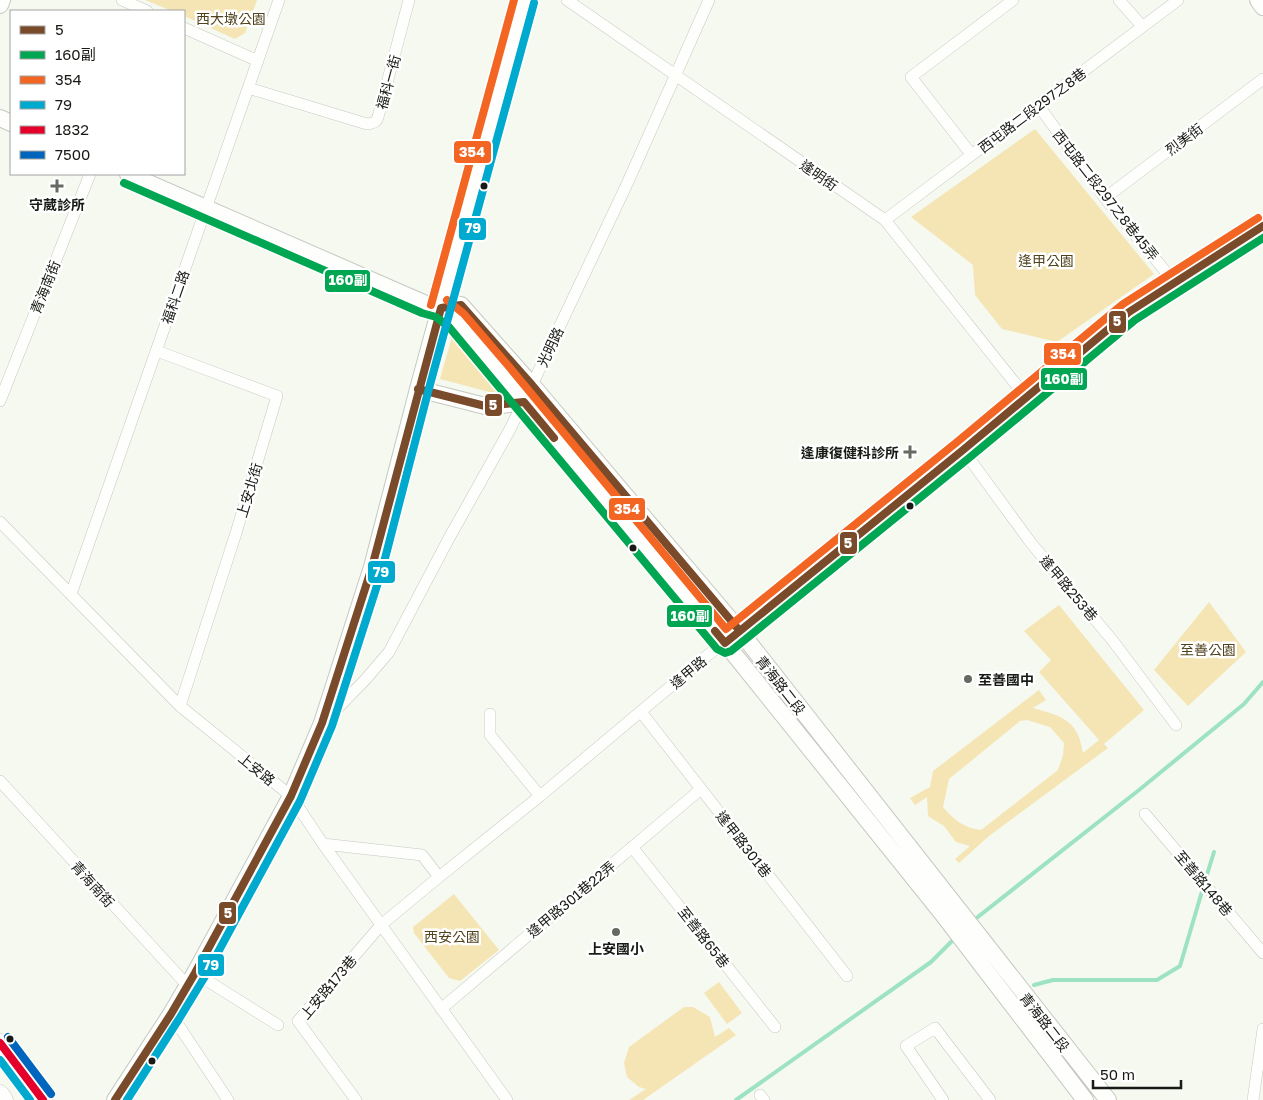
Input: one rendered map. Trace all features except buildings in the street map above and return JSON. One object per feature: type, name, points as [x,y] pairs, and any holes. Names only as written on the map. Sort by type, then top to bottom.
[{"type":"main road","points":[[0,5],[2,0]]},
{"type":"main road","points":[[116,1100],[171,1014],[291,796],[322,723],[372,567],[418,389],[524,0]]},
{"type":"main road","points":[[1258,0],[1263,7]]},
{"type":"main road","name":"青海路二段","points":[[130,175],[426,304],[441,308],[461,305],[532,385],[739,630],[947,908]]},
{"type":"main road","name":"青海路二段","points":[[441,308],[463,328],[947,908]]},
{"type":"main road","points":[[418,389],[485,406],[524,402]]},
{"type":"main road","points":[[947,908],[977,947]]},
{"type":"main road","name":"青海路二段","points":[[977,947],[1085,1100]]},
{"type":"main road","name":"青海路二段","points":[[977,947],[1108,1100]]},
{"type":"main road","points":[[0,1043],[43,1100]]},
{"type":"main road","points":[[0,1094],[4,1100]]},
{"type":"street","points":[[122,0],[145,10]]},
{"type":"street","name":"福科二路","points":[[71,594],[279,0]]},
{"type":"street","name":"福科一街","points":[[248,88],[367,124],[373,123],[378,117],[409,0]]},
{"type":"street","name":"逢明街","points":[[567,0],[885,220],[1026,397]]},
{"type":"street","name":"光明路","points":[[322,723],[365,680],[389,652],[524,402],[627,184],[709,0]]},
{"type":"street","points":[[971,154],[911,77],[1013,0]]},
{"type":"street","points":[[1119,0],[1142,26]]},
{"type":"street","name":"西屯路二段297之8巷","points":[[885,220],[1178,0]]},
{"type":"street","points":[[185,28],[258,61]]},
{"type":"street","name":"烈美街","points":[[1105,198],[1263,80]]},
{"type":"street","name":"西屯路二段297之8巷45弄","points":[[1039,106],[1105,198],[1175,282]]},
{"type":"street","name":"青海南街","points":[[0,401],[90,175]]},
{"type":"street","name":"逢甲路","points":[[381,925],[540,796],[739,630],[963,450],[1129,312],[1263,226]]},
{"type":"street","name":"上安北街","points":[[157,351],[277,396],[180,706]]},
{"type":"street","name":"逢甲路253巷","points":[[963,450],[1032,543],[1113,641],[1176,725]]},
{"type":"street","name":"上安路","points":[[0,522],[180,706],[291,796],[323,844],[507,1100]]},
{"type":"street","name":"逢甲路301巷","points":[[641,712],[847,976]]},
{"type":"street","points":[[490,714],[490,735],[540,796]]},
{"type":"street","name":"青海南街","points":[[0,781],[191,979],[278,1025]]},
{"type":"street","name":"逢甲路301巷22弄","points":[[441,1009],[701,789]]},
{"type":"street","name":"至善路148巷","points":[[1145,814],[1263,953]]},
{"type":"street","points":[[323,844],[422,855],[439,877]]},
{"type":"street","name":"至善路65巷","points":[[632,847],[775,1027]]},
{"type":"street","name":"上安路173巷","points":[[356,1100],[298,1021],[381,925]]},
{"type":"street","points":[[171,1014],[228,1100]]},
{"type":"street","points":[[940,1099],[906,1046],[935,1028],[990,1100]]},
{"type":"street","points":[[1253,1100],[1263,1029]]},
{"type":"green space","name":"西大墩公園","points":[[145,0],[257,0],[245,33],[235,39],[185,16],[185,10],[170,10]]},
{"type":"green space","name":"逢甲公園","points":[[1035,129],[1154,274],[1057,342],[1002,329],[975,295],[973,265],[911,217]]},
{"type":"green space","points":[[454,330],[499,383],[497,394],[440,379]]},
{"type":"green space","name":"至善公園","points":[[1209,602],[1246,652],[1188,706],[1154,670]]},
{"type":"green space","points":[[1059,605],[1144,710],[1104,744],[1108,748],[989,836],[959,863],[955,859],[970,846],[956,842],[944,826],[928,816],[927,797],[915,805],[910,798],[930,787],[933,771],[1039,690],[1046,700],[1033,708],[1060,717],[1073,726],[1081,742],[1083,753],[1099,740],[1039,672],[1051,660],[1024,631]],"holes":[[[1027,720],[1050,727],[1064,743],[1063,755],[1058,770],[981,830],[960,823],[943,807],[949,779],[1020,721]]]},
{"type":"green space","name":"西安公園","points":[[454,894],[499,950],[460,981],[449,978],[414,933],[413,927]]},
{"type":"green space","points":[[719,982],[742,1013],[727,1024],[704,993]]},
{"type":"green space","points":[[684,1007],[693,1007],[710,1017],[715,1037],[729,1028],[736,1035],[643,1100],[629,1100],[646,1089],[639,1087],[627,1077],[624,1063],[629,1047]]},
{"type":"waterway","points":[[974,920],[1139,790],[1244,704],[1263,682]]},
{"type":"waterway","points":[[1205,881],[1214,852]]},
{"type":"waterway","points":[[1034,985],[1053,980],[1157,980],[1180,966],[1203,888]]},
{"type":"waterway","points":[[736,1100],[931,962],[956,937]]},
{"type":"transit line","name":"354","points":[[431,305],[514,0]]},
{"type":"transit line","name":"79","points":[[127,1100],[204,978],[300,801],[332,726],[382,570],[428,392],[534,3]]},
{"type":"transit line","name":"160副","points":[[124,183],[422,313],[436,317],[449,327],[717,649],[725,653],[731,651],[969,458],[1135,320],[1263,238]]},
{"type":"transit line","name":"354","points":[[447,300],[464,314],[511,369],[726,629],[957,442],[1123,304],[1258,218]]},
{"type":"transit line","name":"5","points":[[715,631],[725,643],[963,450],[1129,312],[1263,226]]},
{"type":"transit line","name":"5","points":[[115,1100],[171,1014],[195,973],[291,796],[322,723],[372,567],[441,308],[461,305],[532,385],[739,630]]},
{"type":"transit line","name":"5","points":[[418,389],[485,406],[524,402],[554,438]]},
{"type":"transit line","name":"7500","points":[[8,1037],[51,1094]]},
{"type":"transit line","name":"1832","points":[[0,1043],[43,1100]]},
{"type":"transit line","name":"79","points":[[0,1060],[30,1100]]},
{"type":"place","name":"守葳診所","points":[[57,186]]},
{"type":"place","name":"逢康復健科診所","points":[[910,452]]},
{"type":"place","name":"至善國中","points":[[968,679]]},
{"type":"place","name":"上安國小","points":[[616,932]]}]
